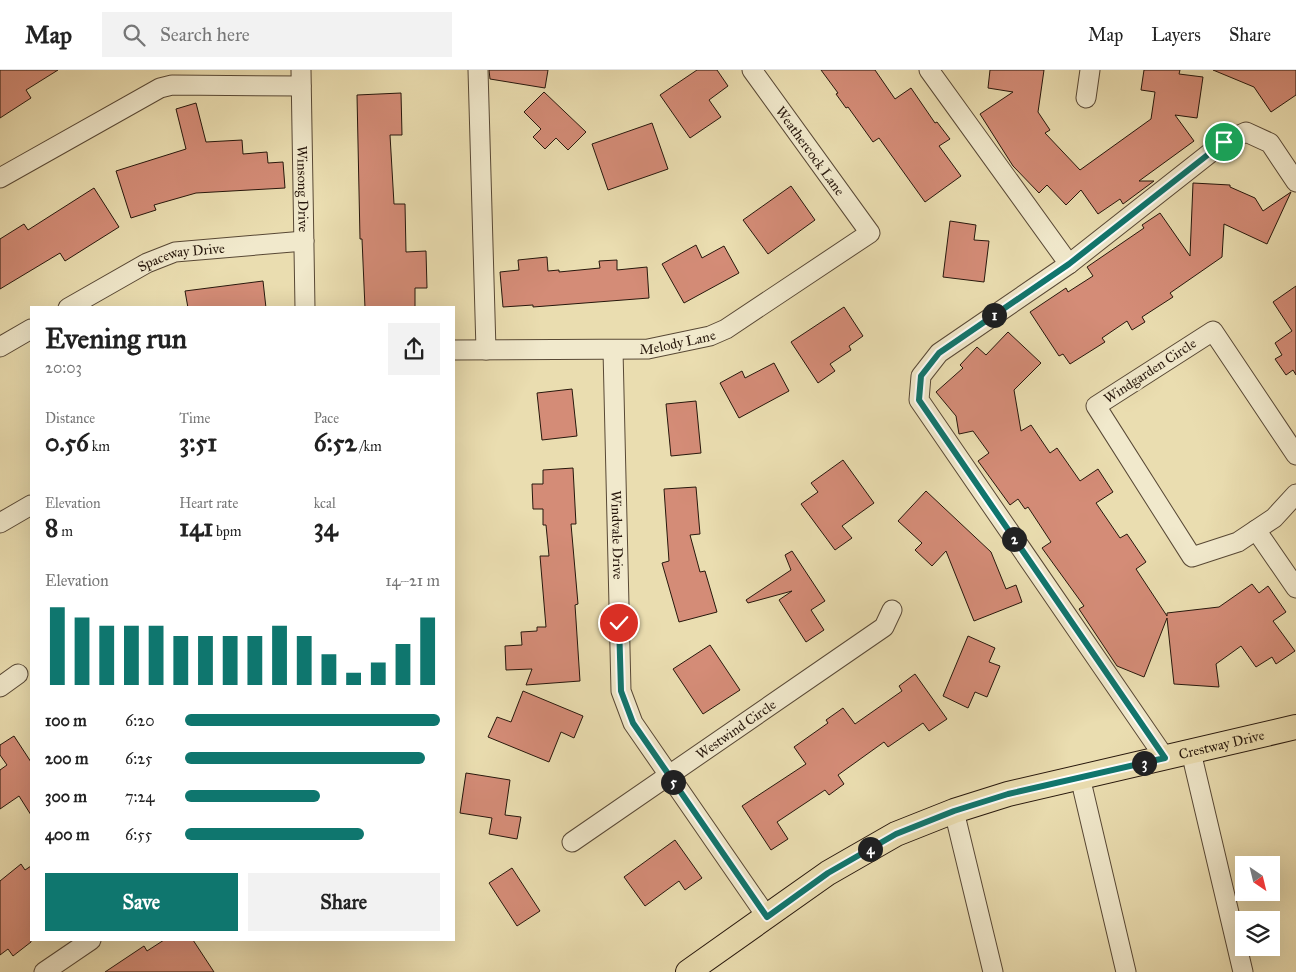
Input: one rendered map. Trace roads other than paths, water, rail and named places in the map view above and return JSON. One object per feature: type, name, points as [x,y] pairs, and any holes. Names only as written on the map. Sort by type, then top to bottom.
[{"type":"main road","name":"Crestway Drive","points":[[688,972],[828,873],[896,834],[954,811],[1008,794],[1296,727]]},
{"type":"street","points":[[478,70],[486,350]]},
{"type":"street","name":"Weathercock Lane","points":[[752,70],[870,233]]},
{"type":"street","points":[[929,70],[1069,264]]},
{"type":"street","points":[[1086,98],[1090,70]]},
{"type":"street","points":[[0,178],[160,88],[172,85],[301,78]]},
{"type":"street","name":"Winsong Drive","points":[[301,78],[305,306]]},
{"type":"street","points":[[1165,758],[919,400],[921,376],[939,353],[1069,264],[1224,142],[1246,132],[1270,143],[1296,182]]},
{"type":"street","name":"Melody Lane","points":[[455,350],[648,349],[710,336],[726,329],[870,233]]},
{"type":"street","name":"Spaceway Drive","points":[[72,306],[147,263],[175,252],[304,241]]},
{"type":"street","points":[[0,347],[30,330]]},
{"type":"street","name":"Windgarden Circle","points":[[1296,455],[1213,331],[1096,406],[1192,557],[1238,542],[1274,518],[1296,494]]},
{"type":"street","name":"Windvale Drive","points":[[613,350],[621,691],[633,723],[767,917]]},
{"type":"street","points":[[0,523],[30,505]]},
{"type":"street","points":[[1256,530],[1296,588]]},
{"type":"street","name":"Westwind Circle","points":[[572,842],[884,627],[892,610]]},
{"type":"street","points":[[0,686],[18,674]]},
{"type":"street","points":[[1191,752],[1243,972]]},
{"type":"street","points":[[1080,777],[1126,972]]},
{"type":"street","points":[[954,811],[993,972]]},
{"type":"street","points":[[44,972],[90,941]]}]
